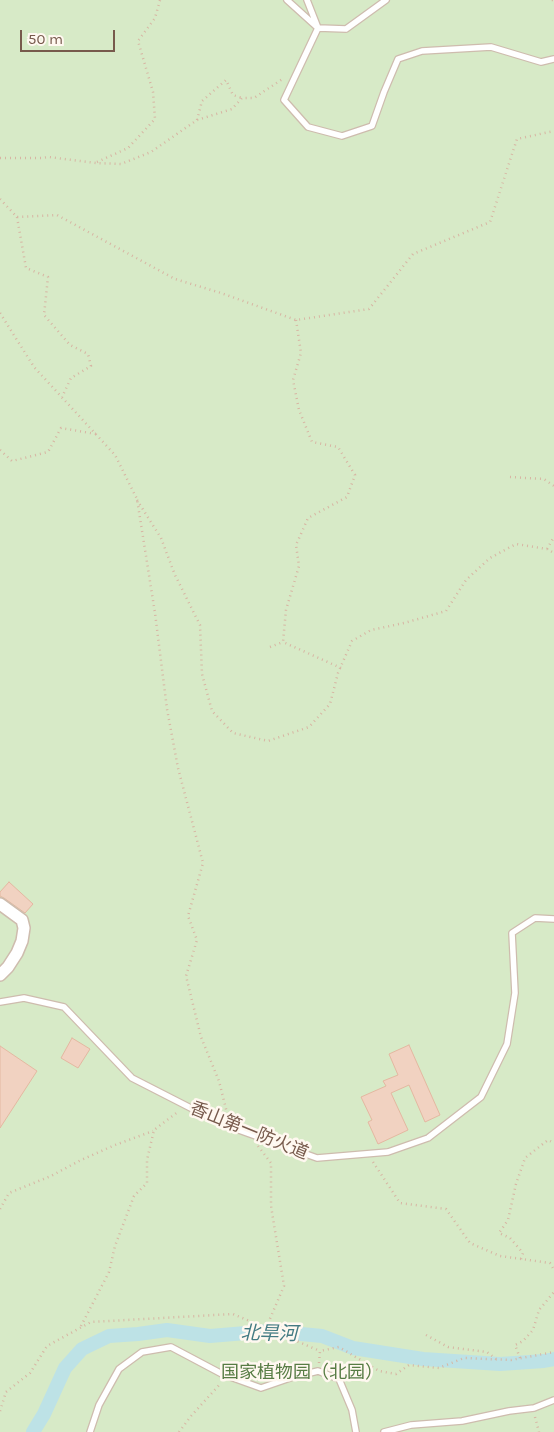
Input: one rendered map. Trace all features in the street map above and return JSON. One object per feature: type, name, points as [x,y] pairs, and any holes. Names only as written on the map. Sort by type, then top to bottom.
[{"type":"street","points":[[0,904],[22,920],[24,928],[22,941],[17,953],[0,975]]},
{"type":"lane","points":[[287,0],[318,28],[346,29],[386,0]]},
{"type":"lane","points":[[307,0],[318,28],[284,100],[308,127],[342,136],[372,126],[398,60],[422,51],[491,47],[541,62],[554,59]]},
{"type":"lane","name":"香山第一防火道","points":[[0,1002],[24,998],[64,1007],[132,1078],[230,1127],[316,1158],[388,1152],[428,1138],[481,1097],[507,1044],[516,993],[512,933],[535,918],[554,919]]},
{"type":"lane","points":[[90,1432],[99,1405],[119,1369],[142,1352],[171,1347],[228,1376],[260,1388],[318,1371],[339,1378],[352,1410],[356,1432]]},
{"type":"lane","points":[[384,1432],[411,1425],[462,1421],[534,1408],[554,1400]]},
{"type":"path","points":[[96,163],[128,148],[155,119],[153,92],[138,41],[155,18],[160,0]]},
{"type":"path","points":[[197,120],[202,101],[226,80],[233,95],[242,98],[254,98],[298,69]]},
{"type":"path","points":[[0,158],[49,157],[121,164],[151,152],[197,120],[232,109],[242,98]]},
{"type":"path","points":[[17,217],[57,215],[175,279],[296,320],[369,309],[414,254],[490,222],[517,139],[554,131]]},
{"type":"path","points":[[0,199],[17,217],[26,268],[48,277],[44,315],[70,345],[88,354],[91,366],[71,378],[62,397]]},
{"type":"path","points":[[0,314],[34,367],[115,455],[137,499],[161,538],[200,625],[202,674],[212,711],[233,734],[268,742],[310,727],[330,704],[338,673],[352,641],[371,630],[446,611],[466,580],[490,558],[516,544],[547,549],[554,553]]},
{"type":"path","points":[[283,642],[286,610],[299,566],[296,545],[308,518],[347,496],[355,475],[338,448],[312,442],[299,410],[293,380],[302,353],[296,320]]},
{"type":"path","points":[[0,450],[12,461],[48,452],[61,428],[96,434]]},
{"type":"path","points":[[510,477],[544,480],[554,486]]},
{"type":"path","points":[[137,499],[155,613],[167,709],[178,768],[203,863],[188,916],[197,940],[186,976],[201,1037],[219,1081],[230,1127]]},
{"type":"path","points":[[547,549],[554,537]]},
{"type":"path","points":[[270,647],[283,642],[341,668]]},
{"type":"path","points":[[0,1209],[9,1193],[51,1176],[115,1144],[154,1130],[186,1105]]},
{"type":"path","points":[[80,1328],[109,1272],[134,1196],[146,1182],[147,1160],[154,1130]]},
{"type":"path","points":[[248,1133],[271,1163],[271,1206],[284,1286],[266,1328]]},
{"type":"path","points":[[521,1259],[523,1253],[510,1238],[499,1233],[508,1220],[516,1184],[525,1158],[548,1140],[554,1143]]},
{"type":"path","points":[[368,1154],[400,1204],[446,1209],[470,1243],[500,1256],[550,1263],[554,1270]]},
{"type":"path","points":[[520,1358],[515,1345],[523,1341],[533,1330],[539,1310],[554,1292]]},
{"type":"path","points":[[0,1411],[6,1392],[30,1373],[47,1346],[91,1322],[233,1314],[320,1351],[340,1347],[379,1371],[396,1374],[409,1365],[439,1368],[464,1358],[511,1360],[554,1352]]},
{"type":"path","points":[[426,1335],[448,1346],[487,1352],[496,1359]]},
{"type":"path","points":[[318,1371],[320,1351]]},
{"type":"path","points":[[179,1432],[191,1416],[228,1376]]},
{"type":"path","points":[[534,1408],[539,1432]]},
{"type":"green space","name":"国家植物园（北园）","points":[[0,0],[554,0],[554,1432],[0,1432]]},
{"type":"building","points":[[9,882],[33,904],[25,913],[0,896],[0,892]]},
{"type":"building","points":[[72,1038],[90,1049],[78,1068],[61,1058]]},
{"type":"building","points":[[409,1045],[440,1115],[425,1122],[409,1085],[391,1093],[408,1130],[378,1144],[368,1122],[372,1120],[361,1097],[386,1086],[383,1081],[398,1075],[389,1054]]},
{"type":"building","points":[[0,1046],[37,1071],[0,1128]]},
{"type":"waterway","name":"北旱河","points":[[33,1432],[44,1414],[65,1368],[82,1349],[109,1336],[167,1330],[210,1336],[270,1331],[322,1336],[353,1348],[423,1359],[500,1364],[554,1359]]}]
